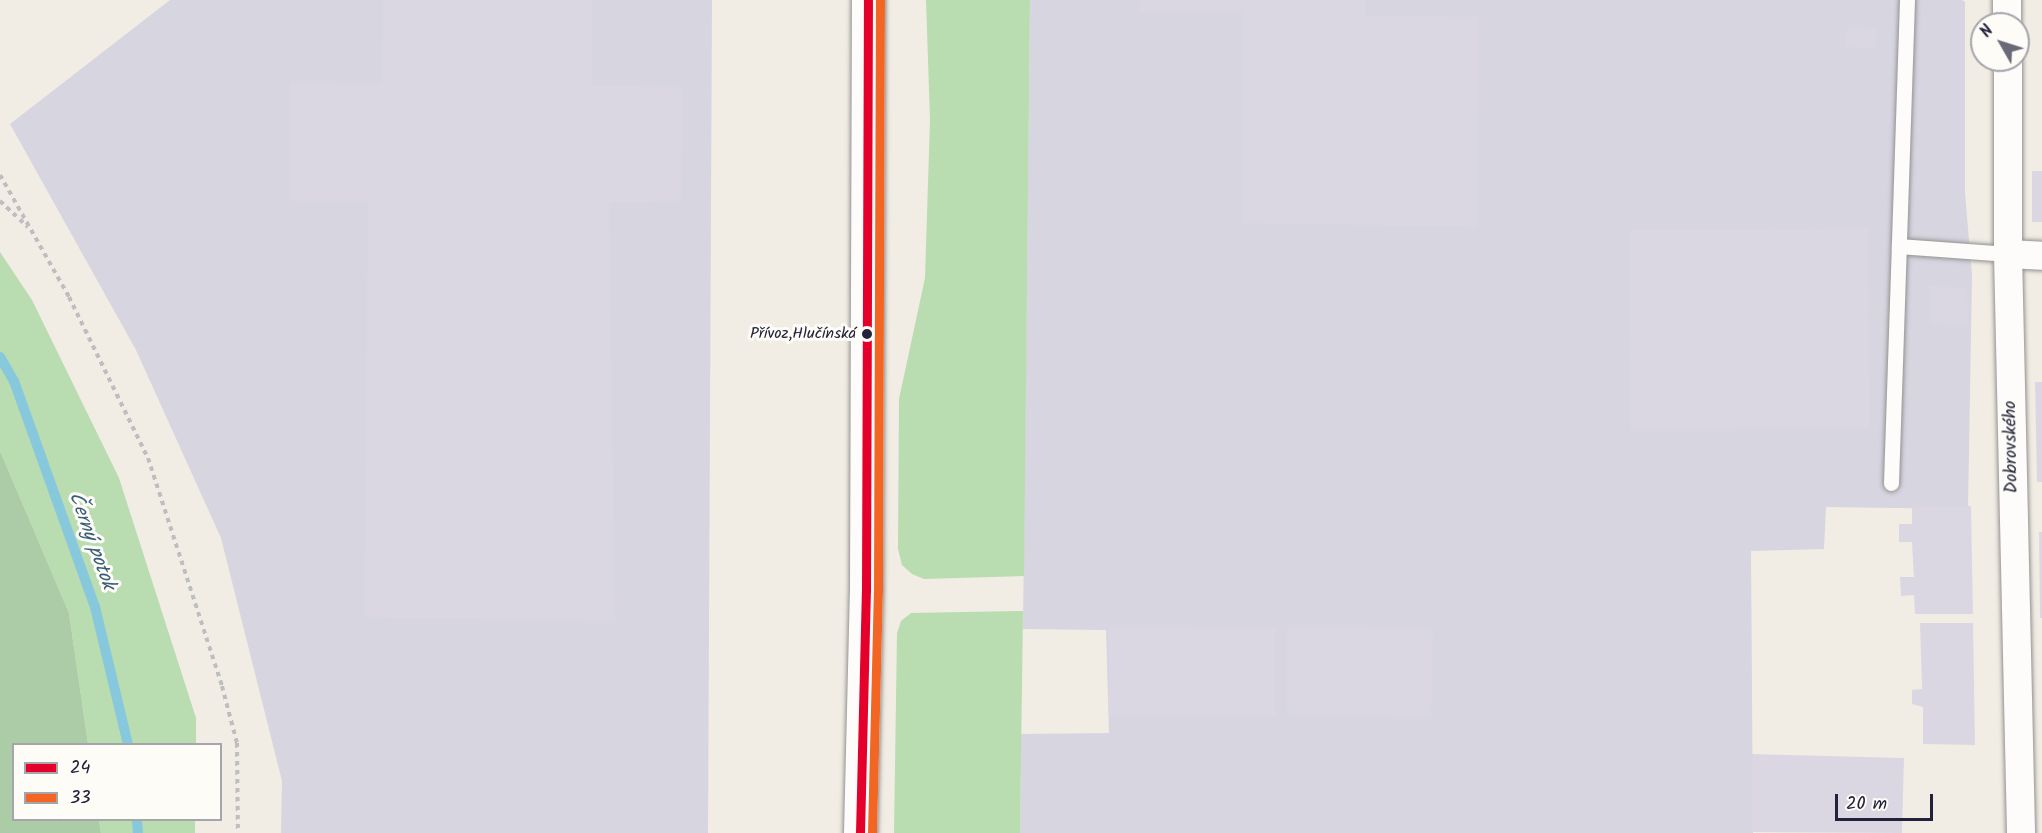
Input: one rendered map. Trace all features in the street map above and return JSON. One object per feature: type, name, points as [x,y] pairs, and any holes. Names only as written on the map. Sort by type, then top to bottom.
[{"type":"street","points":[[860,833],[866,568],[868,0]]},
{"type":"street","name":"Dobrovského","points":[[2008,72],[2008,254],[2021,833]]},
{"type":"street","points":[[2008,254],[2042,256]]},
{"type":"lane","points":[[1891,483],[1907,0]]},
{"type":"lane","points":[[1899,246],[2008,254]]},
{"type":"path","points":[[0,175],[69,297],[148,458],[222,686],[237,743],[238,833]]},
{"type":"path","points":[[0,201],[31,230]]},
{"type":"shaded area","points":[[170,0],[712,0],[708,833],[281,833],[282,781],[221,538],[136,350],[10,124]]},
{"type":"shaded area","points":[[1030,0],[1962,0],[1965,2],[1965,193],[1972,275],[1968,509],[1826,507],[1824,549],[1751,551],[1753,833],[1020,833],[1021,734],[1109,733],[1106,630],[1023,629]]},
{"type":"green space","points":[[926,0],[1030,0],[1024,576],[924,579],[912,574],[902,565],[898,549],[899,399],[925,278],[930,120]]},
{"type":"green space","points":[[0,252],[32,300],[119,478],[196,718],[196,743],[88,743],[69,613],[0,451]]},
{"type":"green space","points":[[0,451],[69,613],[88,743],[12,743],[12,821],[99,821],[101,833],[0,833]]},
{"type":"green space","points":[[1023,611],[1020,833],[894,833],[897,633],[901,621],[911,613]]},
{"type":"green space","points":[[99,821],[195,821],[195,833],[101,833]]},
{"type":"building","points":[[383,0],[592,0],[592,86],[682,87],[681,201],[609,202],[615,621],[364,617],[368,201],[290,201],[290,83],[382,84]]},
{"type":"building","points":[[1140,0],[1365,0],[1365,16],[1479,17],[1478,227],[1241,223],[1242,12],[1140,12]]},
{"type":"building","points":[[1847,27],[1877,28],[1876,48],[1846,47]]},
{"type":"building","points":[[2032,171],[2042,171],[2042,222],[2032,222]]},
{"type":"building","points":[[1868,229],[1869,428],[1630,429],[1629,230]]},
{"type":"building","points":[[1929,286],[1967,288],[1968,325],[1930,324]]},
{"type":"building","points":[[2035,382],[2042,382],[2042,482],[2037,482]]},
{"type":"building","points":[[1912,505],[1971,506],[1973,614],[1915,614],[1914,595],[1901,596],[1900,577],[1914,577],[1912,542],[1899,542],[1899,524],[1912,524]]},
{"type":"building","points":[[2039,532],[2042,532],[2042,618],[2040,618]]},
{"type":"building","points":[[1920,623],[1973,623],[1975,745],[1923,744],[1923,707],[1912,704],[1912,690],[1922,689]]},
{"type":"building","points":[[1109,627],[1275,628],[1275,716],[1109,716]]},
{"type":"building","points":[[1287,627],[1433,628],[1431,717],[1287,715]]},
{"type":"building","points":[[1752,754],[1904,758],[1902,833],[1752,832]]},
{"type":"waterway","name":"Černý potok","points":[[0,357],[14,381],[95,607],[128,743]]},
{"type":"waterway","name":"Černý potok","points":[[137,821],[138,833]]},
{"type":"transit line","name":"24","points":[[860,833],[866,591],[868,0]]},
{"type":"transit line","name":"33","points":[[872,833],[878,591],[880,0]]},
{"type":"place","name":"Přívoz,Hlučínská","points":[[867,334]]}]
